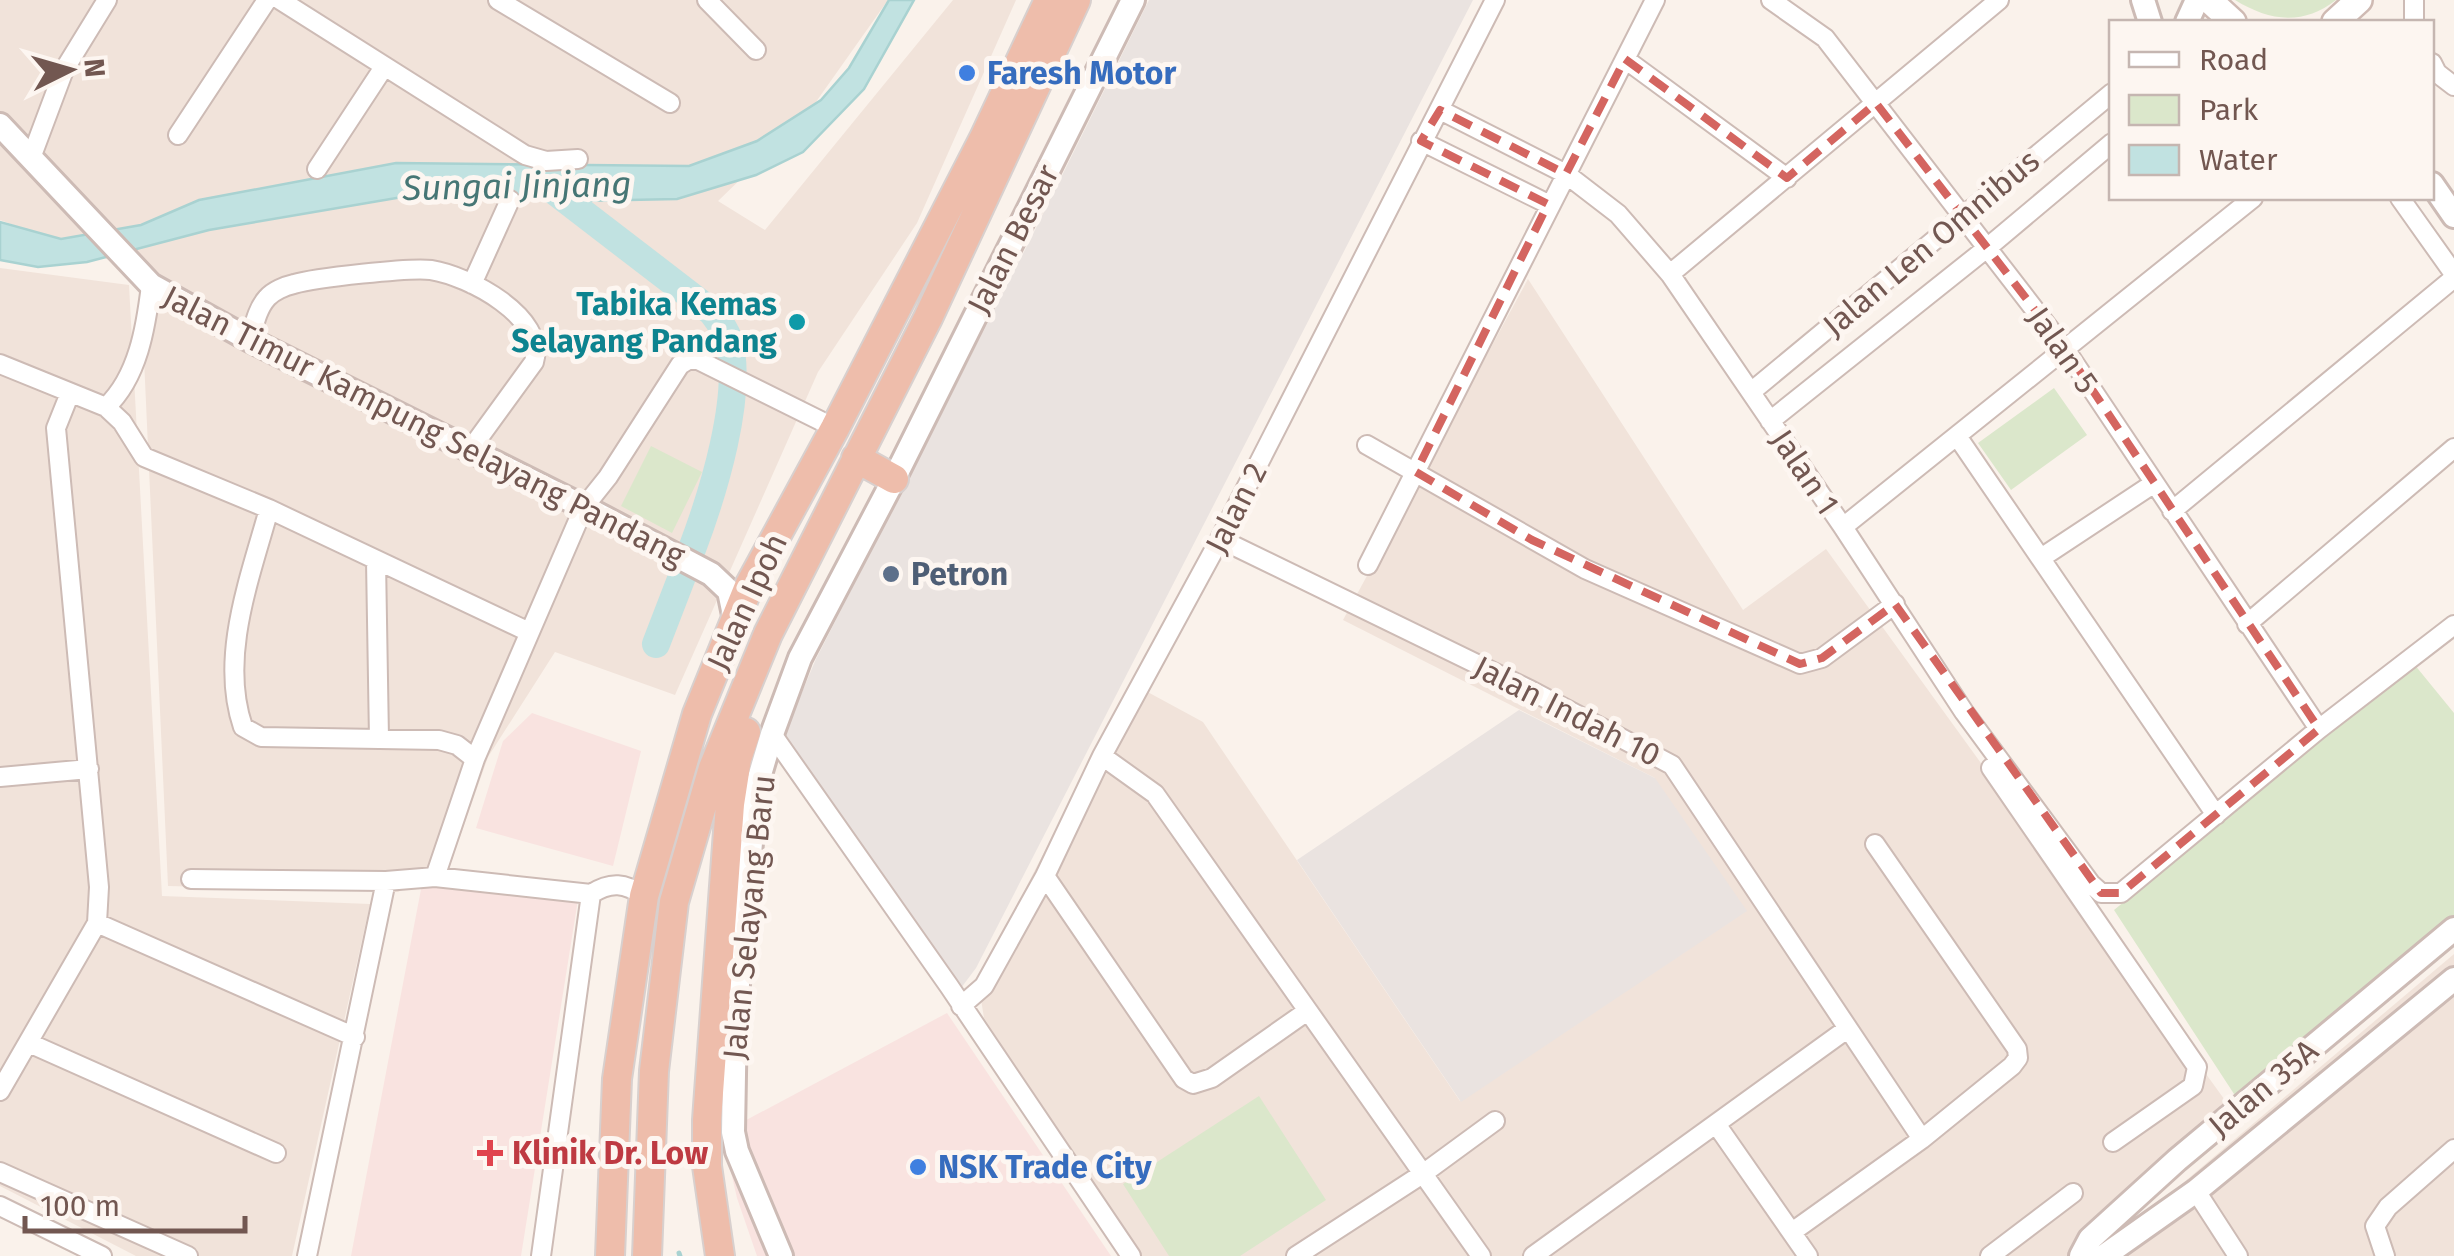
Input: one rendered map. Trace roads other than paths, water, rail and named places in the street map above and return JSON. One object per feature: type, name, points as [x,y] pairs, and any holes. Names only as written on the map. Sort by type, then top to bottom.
[{"type":"highway","points":[[915,271],[1034,0]]},
{"type":"highway","name":"Jalan Ipoh","points":[[610,1256],[617,1079],[644,896],[697,714],[760,564],[835,428],[984,138],[1049,0]]},
{"type":"highway","name":"Jalan Ipoh","points":[[646,1256],[654,1071],[674,902],[713,768],[768,634],[961,249],[1076,0]]},
{"type":"highway","points":[[961,249],[1094,0]]},
{"type":"highway","points":[[856,458],[894,479]]},
{"type":"highway","points":[[720,1256],[707,1166],[713,1013],[732,782],[736,760],[824,518]]},
{"type":"main road","points":[[2209,0],[2231,20]]},
{"type":"street","points":[[31,158],[64,70],[107,0]]},
{"type":"street","points":[[178,135],[267,0]]},
{"type":"street","points":[[280,0],[525,155],[546,161],[578,159]]},
{"type":"street","points":[[498,0],[670,102]]},
{"type":"street","points":[[707,0],[756,50]]},
{"type":"street","name":"Jalan Besar","points":[[894,479],[1133,0]]},
{"type":"street","name":"Jalan 2","points":[[961,1006],[984,986],[1044,876],[1102,756],[1220,539],[1495,0]]},
{"type":"street","points":[[1368,565],[1654,0]]},
{"type":"street","name":"Jalan 5","points":[[1771,0],[1825,38],[2064,349],[2320,730]]},
{"type":"street","points":[[1670,274],[1999,0]]},
{"type":"street","points":[[1625,58],[1787,178]]},
{"type":"street","points":[[317,168],[384,67]]},
{"type":"street","name":"Jalan Len Omnibus","points":[[1751,392],[2109,95]]},
{"type":"street","name":"Jalan 1","points":[[1440,110],[1566,174],[1618,214],[1670,274],[1964,712],[2091,884],[2101,893],[2121,893],[2216,815]]},
{"type":"street","name":"Jalan Timur Kampung Selayang Pandang","points":[[0,124],[151,285],[250,340],[711,574]]},
{"type":"street","points":[[1421,141],[1548,204]]},
{"type":"street","points":[[1770,420],[2109,146]]},
{"type":"street","points":[[2434,187],[2454,216]]},
{"type":"street","points":[[472,284],[510,200]]},
{"type":"street","points":[[1843,528],[2250,200]]},
{"type":"street","points":[[2172,511],[2454,276],[2401,200]]},
{"type":"street","points":[[250,340],[256,316],[267,298],[296,283],[431,270],[472,284],[522,320],[535,336],[538,349],[534,362],[470,450]]},
{"type":"street","points":[[106,408],[129,378],[151,285]]},
{"type":"street","points":[[435,877],[476,759],[584,507],[608,477],[680,365],[698,360],[835,428]]},
{"type":"street","points":[[0,364],[106,408],[122,422],[144,457],[269,509],[529,632]]},
{"type":"street","points":[[0,1091],[97,924],[99,886],[56,428],[70,393]]},
{"type":"street","points":[[1957,436],[2216,815],[2454,625]]},
{"type":"street","points":[[1367,444],[1585,569],[1800,664],[1822,658],[1894,604]]},
{"type":"street","points":[[2247,624],[2454,448]]},
{"type":"street","name":"Jalan Selayang Baru","points":[[781,1256],[736,1151],[732,1092],[756,788],[800,658],[894,479]]},
{"type":"street","points":[[2041,558],[2153,484]]},
{"type":"street","points":[[269,509],[239,619],[235,668],[237,708],[244,727],[261,738],[439,740],[457,745],[476,759]]},
{"type":"street","name":"Jalan Indah 10","points":[[1220,539],[1532,691],[1672,766],[1922,1139]]},
{"type":"street","points":[[376,561],[378,738]]},
{"type":"street","points":[[711,574],[750,571],[760,564]]},
{"type":"street","points":[[711,574],[728,591],[735,620]]},
{"type":"street","points":[[1964,712],[1963,727],[2197,1067],[2193,1086],[2113,1142]]},
{"type":"street","points":[[772,734],[1131,1256]]},
{"type":"street","points":[[1102,756],[1155,794],[1480,1256]]},
{"type":"street","points":[[0,777],[89,769]]},
{"type":"street","points":[[1792,1232],[1922,1139],[2018,1058],[2017,1049],[1875,844]]},
{"type":"street","points":[[1044,876],[1184,1079],[1193,1084],[1212,1078],[1306,1012]]},
{"type":"street","points":[[191,879],[386,881],[435,877],[591,894],[612,884],[628,885],[644,896]]},
{"type":"street","points":[[308,1256],[386,881]]},
{"type":"street","points":[[541,1256],[591,894]]},
{"type":"street","points":[[97,924],[355,1037]]},
{"type":"street","name":"Jalan 35A","points":[[2081,1256],[2090,1239],[2177,1160],[2454,929]]},
{"type":"street","name":"Jalan 35A","points":[[2104,1256],[2196,1191],[2454,979]]},
{"type":"street","points":[[1533,1256],[1847,1029]]},
{"type":"street","points":[[29,1043],[276,1153]]},
{"type":"street","points":[[1305,1254],[1495,1121]]},
{"type":"street","points":[[1716,1124],[1808,1256]]},
{"type":"street","points":[[2385,1256],[2375,1226],[2388,1207],[2454,1149]]},
{"type":"street","points":[[0,1172],[188,1256]]},
{"type":"street","points":[[2196,1191],[2238,1256]]},
{"type":"street","points":[[1990,1256],[2073,1193]]},
{"type":"street","points":[[0,1206],[102,1256]]},
{"type":"water","name":"Sungai Jinjang","points":[[889,0],[914,0],[864,89],[803,152],[756,175],[677,199],[579,201],[414,195],[209,230],[87,262],[38,267],[0,260],[0,222],[61,239],[141,225],[199,200],[396,163],[689,166],[757,141],[821,100],[849,68]]},
{"type":"waterway","name":"Sungai Jinjang","points":[[544,183],[712,312],[727,335],[732,361],[729,415],[717,473],[692,549]]},
{"type":"waterway","points":[[656,644],[683,574]]},
{"type":"place","name":"Faresh Motor","points":[[967,73]]},
{"type":"place","name":"Tabika Kemas Selayang Pandang","points":[[797,322]]},
{"type":"place","name":"Petron","points":[[891,574]]},
{"type":"place","name":"Klinik Dr. Low","points":[[490,1153]]},
{"type":"place","name":"NSK Trade City","points":[[918,1167]]}]
